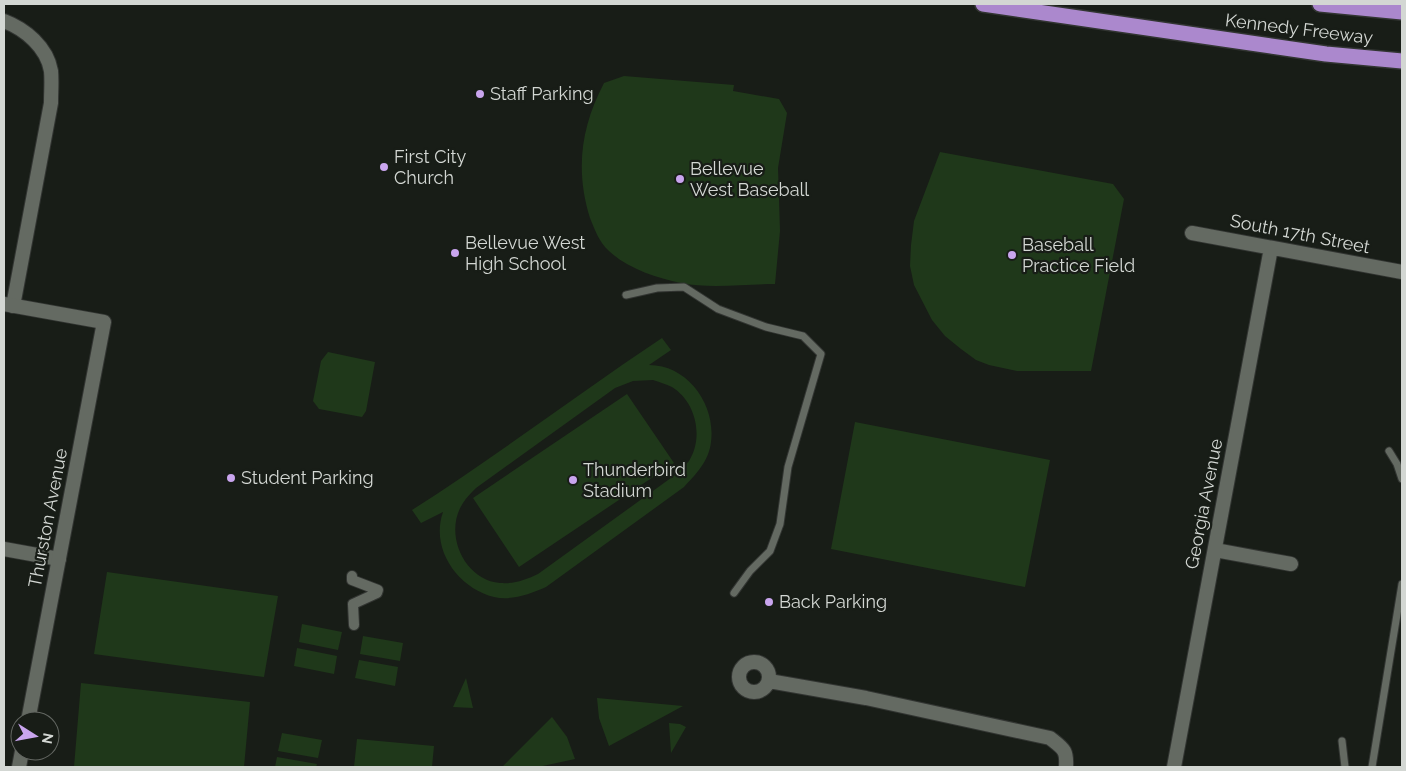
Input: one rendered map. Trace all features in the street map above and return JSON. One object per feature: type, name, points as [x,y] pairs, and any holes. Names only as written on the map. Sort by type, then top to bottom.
[{"type":"highway","name":"Kennedy Freeway","points":[[983,4],[1326,54],[1402,60]]},
{"type":"highway","name":"Kennedy Freeway","points":[[1320,4],[1402,12]]},
{"type":"street","points":[[4,21],[15,25],[33,38],[44,54],[51,70],[51,102],[8,305]]},
{"type":"street","name":"South 17th Street","points":[[1192,233],[1402,272]]},
{"type":"street","name":"Georgia Avenue","points":[[1174,767],[1271,248]]},
{"type":"street","name":"Thurston Avenue","points":[[8,305],[104,322],[30,711]]},
{"type":"street","points":[[4,549],[59,559]]},
{"type":"street","points":[[1215,550],[1291,564]]},
{"type":"street","points":[[352,576],[352,580],[378,590],[353,604],[354,625]]},
{"type":"street","points":[[769,681],[866,698],[1050,738],[1064,748],[1067,755],[1066,767]]},
{"type":"lane","points":[[626,294],[657,288],[684,287],[718,309],[766,327],[803,336],[822,354],[788,467],[780,524],[770,550],[750,571],[734,593]]},
{"type":"lane","points":[[1388,451],[1397,464],[1402,479]]},
{"type":"lane","points":[[1372,767],[1402,584]]},
{"type":"lane","points":[[1342,741],[1345,767]]},
{"type":"green space","name":"Bellevue West Baseball","points":[[624,76],[734,85],[733,91],[779,99],[787,113],[778,168],[780,231],[775,284],[704,286],[671,281],[633,267],[616,257],[603,244],[590,218],[585,200],[582,166],[583,149],[590,116],[604,83]]},
{"type":"green space","name":"Baseball Practice Field","points":[[940,152],[1113,184],[1124,199],[1091,371],[1017,371],[989,365],[976,360],[961,349],[945,336],[932,320],[914,285],[910,266],[911,245],[914,221]]},
{"type":"green space","points":[[662,338],[671,350],[649,365],[663,367],[676,372],[687,380],[704,401],[709,414],[711,442],[708,455],[701,467],[684,487],[546,587],[521,596],[501,598],[481,592],[469,585],[450,565],[444,553],[440,540],[443,512],[421,523],[412,510],[476,468]],"holes":[[[653,380],[672,387],[687,402],[692,411],[697,431],[696,441],[694,452],[686,465],[675,475],[538,574],[520,581],[500,583],[487,580],[476,573],[460,553],[456,541],[455,528],[457,515],[470,494],[615,388],[633,381]]]},
{"type":"green space","points":[[328,352],[375,362],[366,411],[362,417],[319,409],[313,401],[321,361]]},
{"type":"green space","name":"Thunderbird Stadium","points":[[627,394],[674,463],[519,567],[473,498]]},
{"type":"green space","points":[[855,422],[1050,460],[1025,587],[831,549]]},
{"type":"green space","points":[[107,572],[278,596],[264,677],[94,654]]},
{"type":"green space","points":[[302,624],[342,632],[338,650],[299,642]]},
{"type":"green space","points":[[363,636],[403,643],[400,661],[360,654]]},
{"type":"green space","points":[[297,648],[337,656],[334,674],[294,666]]},
{"type":"green space","points":[[359,660],[398,667],[395,686],[355,678]]},
{"type":"green space","points":[[466,678],[473,708],[453,707]]},
{"type":"green space","points":[[81,683],[250,702],[244,767],[74,767]]},
{"type":"green space","points":[[597,698],[683,706],[609,746],[599,718]]},
{"type":"green space","points":[[552,717],[567,737],[575,759],[538,767],[502,767]]},
{"type":"green space","points":[[669,723],[680,724],[686,727],[671,753]]},
{"type":"green space","points":[[282,733],[322,740],[318,758],[278,751]]},
{"type":"green space","points":[[357,739],[434,746],[432,767],[354,767]]},
{"type":"green space","points":[[277,757],[317,764],[316,767],[275,767]]},
{"type":"place","name":"Staff Parking","points":[[480,94]]},
{"type":"place","name":"First City Church","points":[[384,167]]},
{"type":"place","name":"Bellevue West Baseball","points":[[680,179]]},
{"type":"place","name":"Bellevue West High School","points":[[455,253]]},
{"type":"place","name":"Baseball Practice Field","points":[[1012,255]]},
{"type":"place","name":"Student Parking","points":[[231,478]]},
{"type":"place","name":"Thunderbird Stadium","points":[[573,480]]},
{"type":"place","name":"Back Parking","points":[[769,602]]}]
